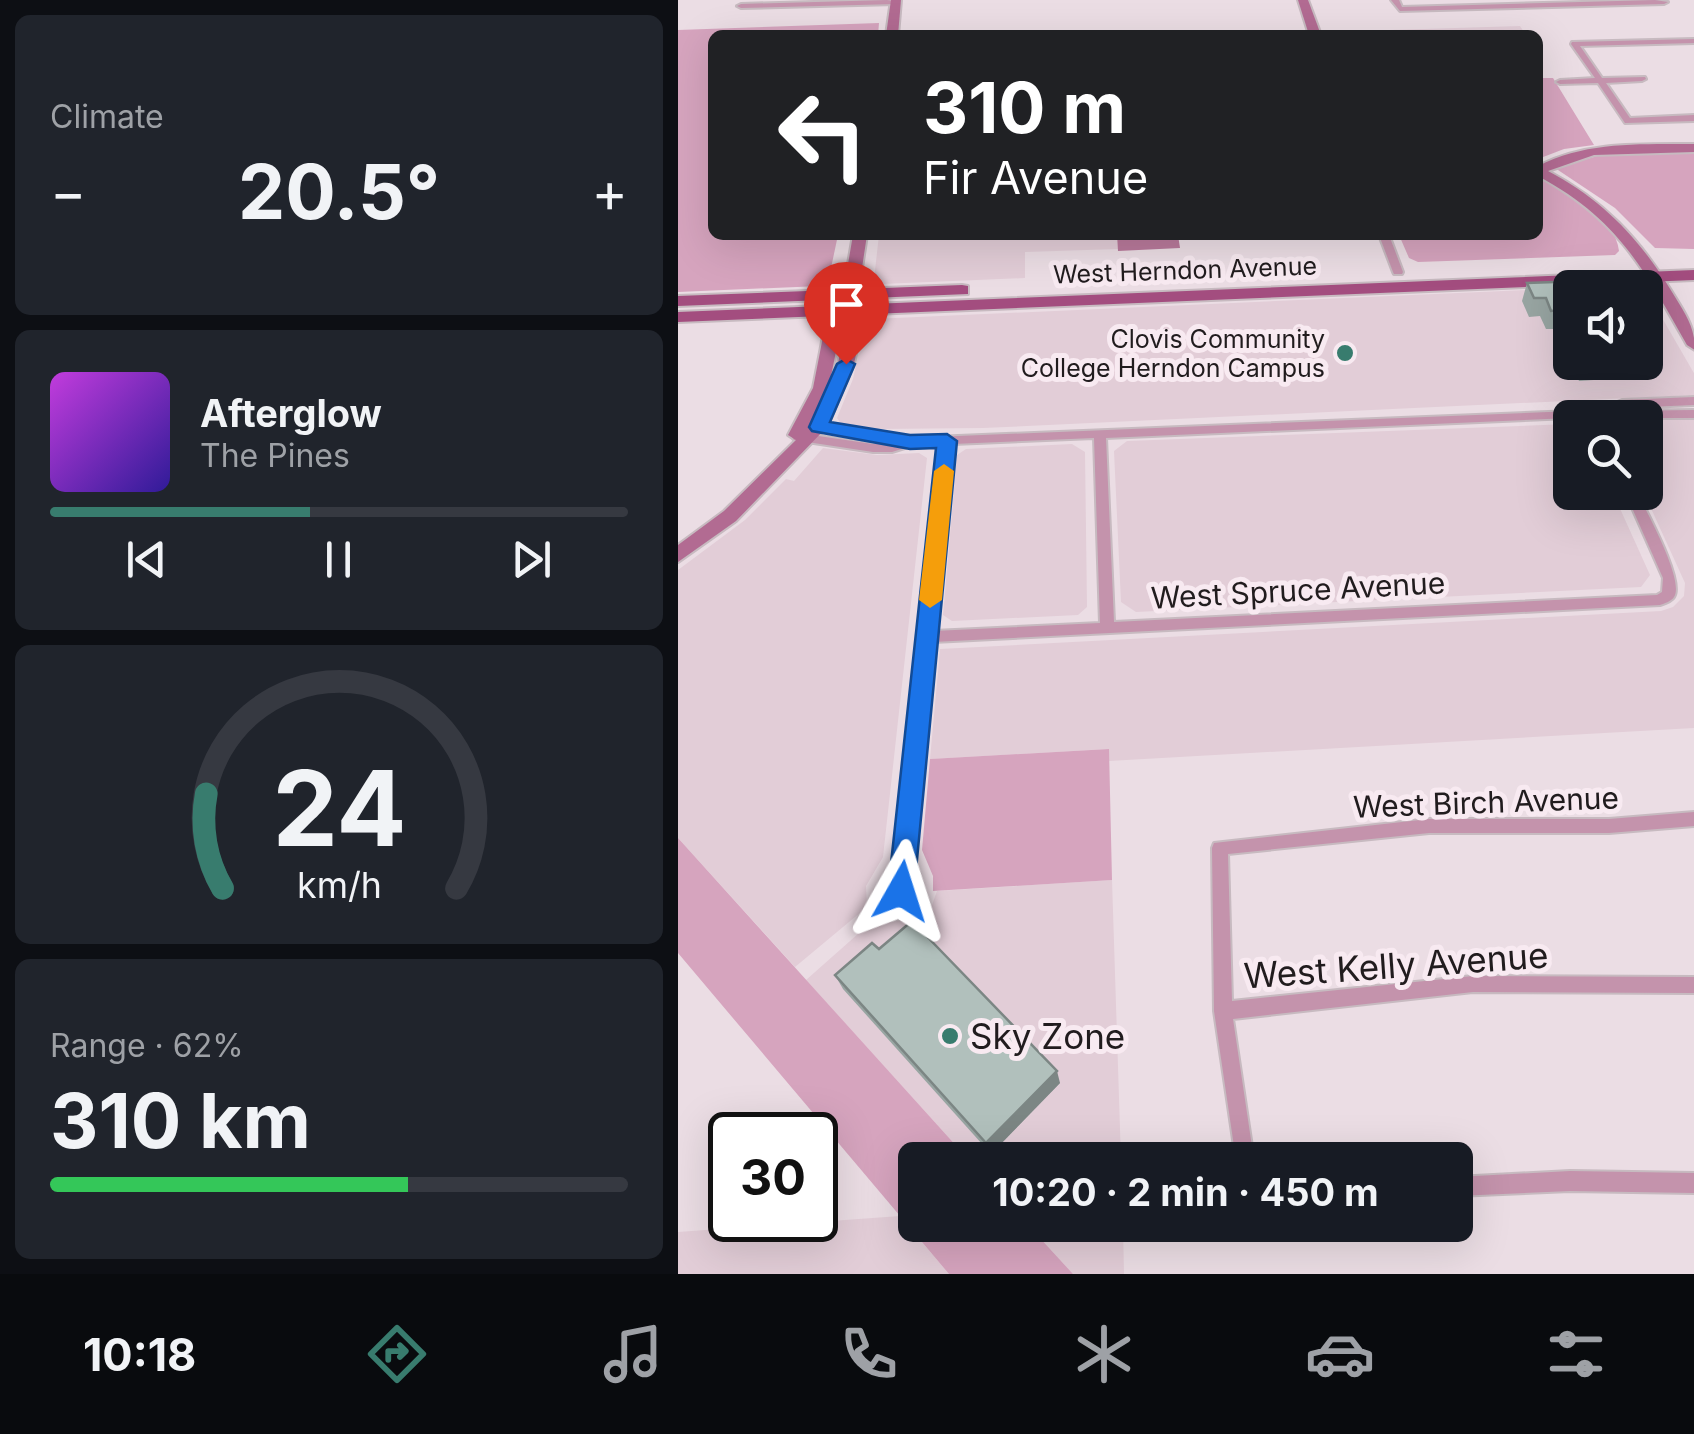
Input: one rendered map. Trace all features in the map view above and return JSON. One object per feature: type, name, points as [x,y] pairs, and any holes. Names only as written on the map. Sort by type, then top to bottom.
[{"type":"main road","points":[[1303,0],[1314,30]]},
{"type":"main road","points":[[893,30],[896,1]]},
{"type":"main road","points":[[1543,168],[1563,157],[1586,152],[1694,148]]},
{"type":"main road","points":[[1543,174],[1597,205],[1626,232],[1651,270]]},
{"type":"main road","points":[[678,555],[730,516],[804,435],[846,364],[860,240]]},
{"type":"main road","name":"West Herndon Avenue","points":[[1651,270],[1694,261]]},
{"type":"main road","name":"West Herndon Avenue","points":[[678,317],[836,311],[854,302],[1398,272],[1553,271]]},
{"type":"main road","name":"West Herndon Avenue","points":[[1663,271],[1694,275]]},
{"type":"main road","points":[[1190,295],[1260,286],[1390,280],[1398,272]]},
{"type":"main road","name":"West Herndon Avenue","points":[[678,301],[854,302],[1190,295],[1553,275]]},
{"type":"main road","points":[[1663,291],[1694,345]]},
{"type":"main road","points":[[804,435],[821,388],[836,311]]},
{"type":"street","points":[[741,6],[896,1]]},
{"type":"street","points":[[1398,4],[1664,1]]},
{"type":"street","points":[[1694,41],[1575,44],[1628,120],[1694,118]]},
{"type":"street","points":[[1560,82],[1642,79]]},
{"type":"street","points":[[1386,240],[1398,272]]},
{"type":"street","points":[[1663,402],[1694,401]]},
{"type":"street","points":[[1663,415],[1694,414]]},
{"type":"street","points":[[804,435],[892,448],[910,442],[1553,417]]},
{"type":"street","points":[[1100,434],[1107,627]]},
{"type":"street","points":[[901,891],[947,441]]},
{"type":"street","points":[[1639,510],[1670,578],[1669,594]]},
{"type":"street","name":"West Spruce Avenue","points":[[927,637],[1656,601],[1669,594]]},
{"type":"street","name":"West Birch Avenue","points":[[1223,1010],[1220,848],[1429,826],[1609,826],[1694,820]]},
{"type":"street","name":"West Kelly Avenue","points":[[1223,1010],[1473,984],[1694,984]]},
{"type":"street","points":[[1223,1010],[1243,1142]]},
{"type":"street","points":[[1473,1186],[1538,1181],[1694,1183]]},
{"type":"shaded area","points":[[879,23],[878,30],[708,30],[708,240],[837,240],[828,282],[820,286],[678,292],[678,30]]},
{"type":"shaded area","points":[[1520,26],[1523,30],[1390,30]]},
{"type":"shaded area","points":[[1543,78],[1553,78],[1594,145],[1564,149],[1543,157]]},
{"type":"shaded area","points":[[1694,153],[1694,249],[1655,248],[1615,208],[1555,168],[1601,155]]},
{"type":"shaded area","points":[[1543,179],[1575,196],[1599,216],[1616,239],[1619,251],[1615,255],[1418,262],[1409,258],[1401,240],[1543,240]]},
{"type":"shaded area","points":[[878,240],[1117,240],[1118,249],[1025,252],[1025,278],[881,284],[874,279]]},
{"type":"shaded area","points":[[1117,240],[1179,240],[1180,248],[1118,251]]},
{"type":"shaded area","points":[[1553,289],[1553,380],[1663,380],[1663,319],[1695,375],[1694,395],[983,428],[877,429],[842,425],[837,418],[853,379],[865,323],[873,319]]},
{"type":"shaded area","points":[[1694,418],[1694,728],[1109,761],[1108,749],[930,759],[940,649],[1661,611],[1673,607],[1684,596],[1685,583],[1652,510],[1663,510],[1663,420]]},
{"type":"shaded area","points":[[1553,425],[1553,510],[1621,510],[1650,575],[1641,587],[1136,612],[1121,602],[1114,451],[1127,441]]},
{"type":"shaded area","points":[[1072,444],[1085,452],[1087,607],[1078,615],[952,621],[943,615],[957,455],[966,449]]},
{"type":"shaded area","points":[[823,448],[877,455],[919,453],[927,458],[883,857],[866,886],[867,907],[795,967],[678,838],[678,570],[745,520],[786,479],[794,481]]},
{"type":"shaded area","points":[[1109,749],[1112,880],[933,891],[933,876],[922,850],[930,759]]},
{"type":"shaded area","points":[[678,838],[953,1142],[898,1142],[898,1214],[838,1143],[838,1112],[812,1112],[678,953]]},
{"type":"shaded area","points":[[1112,880],[1120,1142],[953,1142],[806,980],[876,918],[891,922],[917,918],[932,905],[937,891]]},
{"type":"shaded area","points":[[898,1216],[898,1242],[922,1242],[949,1274],[678,1274],[678,1232],[708,1230],[708,1242],[838,1242],[838,1220]]},
{"type":"shaded area","points":[[922,1242],[1044,1242],[1073,1274],[949,1274]]},
{"type":"shaded area","points":[[1044,1242],[1123,1242],[1124,1274],[1073,1274]]},
{"type":"building","points":[[1553,282],[1553,311],[1546,298],[1534,298],[1527,283]]},
{"type":"building","name":"Sky Zone","points":[[912,921],[1057,1071],[987,1142],[835,975],[872,943],[879,949]]},
{"type":"slow traffic","points":[[930,600],[944,471]]},
{"type":"place","name":"Clovis Community College Herndon Campus","points":[[1345,353]]},
{"type":"place","name":"Sky Zone","points":[[950,1036]]},
{"type":"route","points":[[846,364],[819,427],[910,442],[947,441],[901,891]]}]
